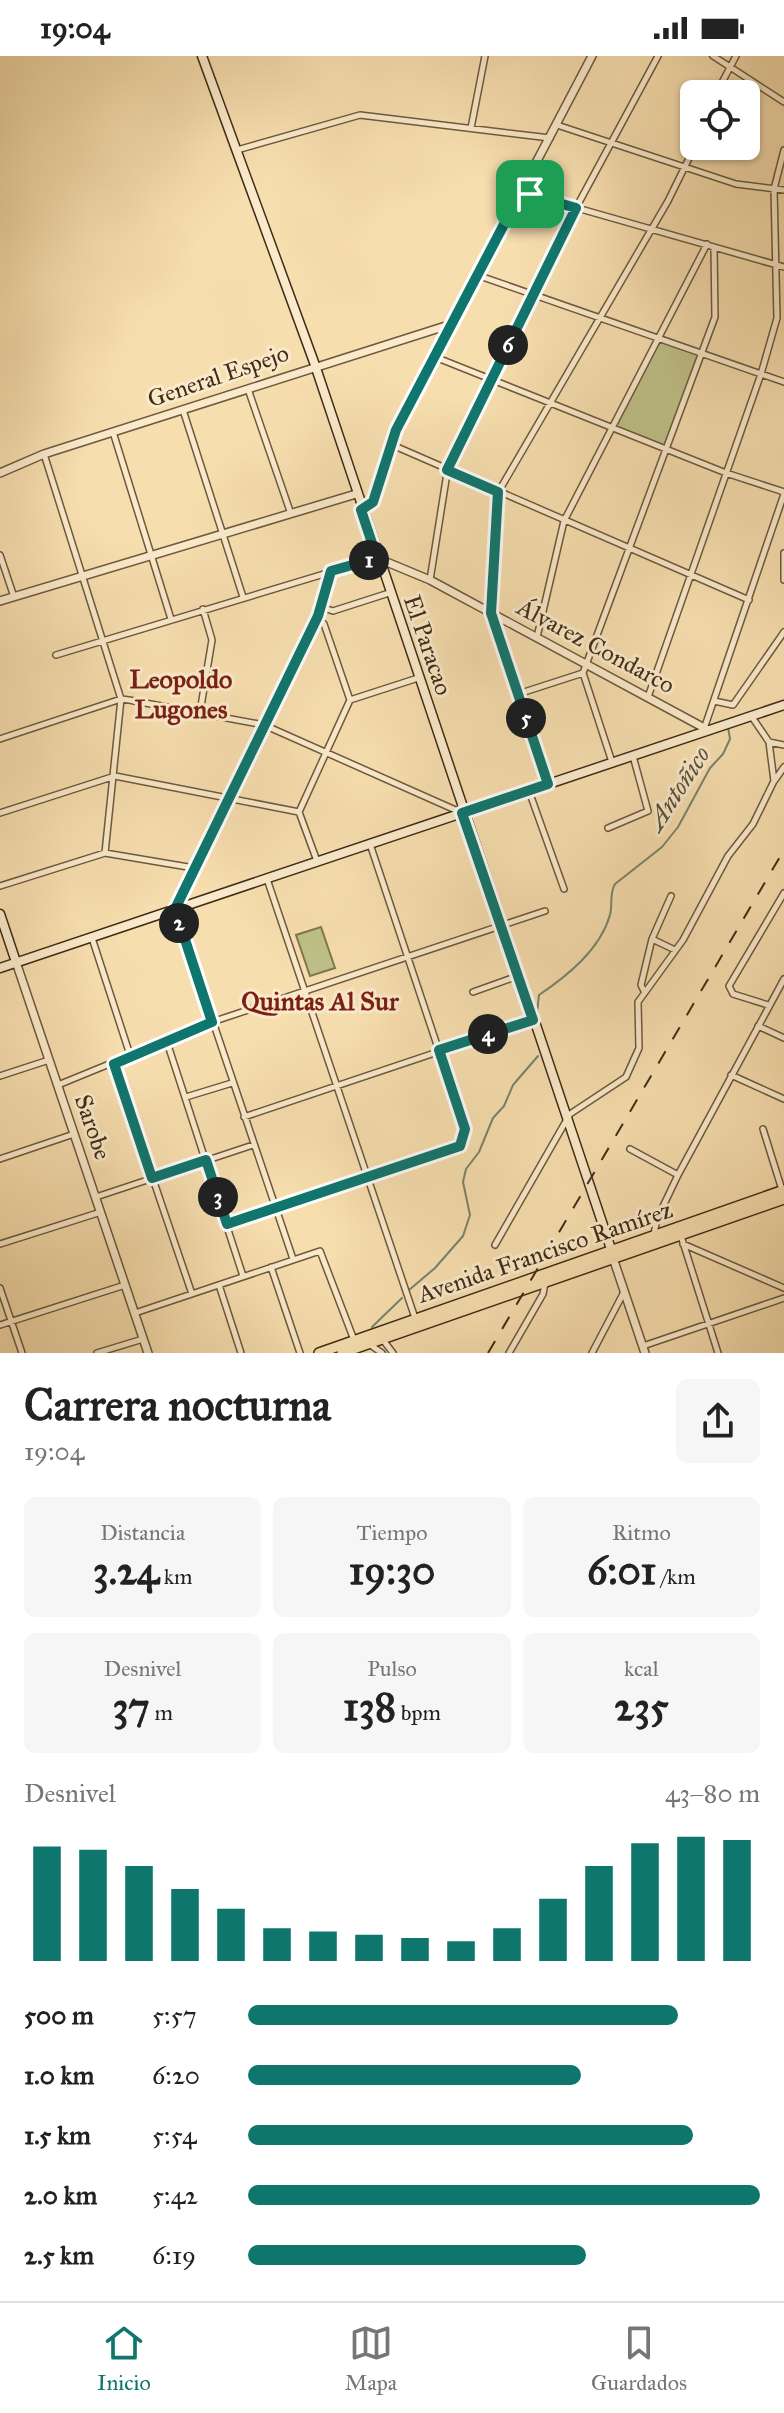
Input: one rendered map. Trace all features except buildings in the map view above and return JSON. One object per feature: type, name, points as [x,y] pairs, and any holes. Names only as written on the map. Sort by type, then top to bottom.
[{"type":"main road","name":"El Paracao","points":[[202,56],[315,365],[462,813],[612,1253]]},
{"type":"main road","points":[[0,968],[707,728],[784,705]]},
{"type":"main road","name":"Sarobe","points":[[0,914],[16,962]]},
{"type":"main road","name":"Avenida Francisco Ramírez","points":[[342,1353],[369,1344],[383,1348],[654,1234],[784,1194]]},
{"type":"main road","name":"Avenida Francisco Ramírez","points":[[319,1353],[612,1253],[682,1239],[784,1194]]},
{"type":"street","points":[[471,128],[485,56]]},
{"type":"street","points":[[361,510],[373,502],[390,444],[592,56]]},
{"type":"street","points":[[430,580],[447,470],[576,208],[658,56]]},
{"type":"street","points":[[713,56],[784,102]]},
{"type":"street","points":[[722,80],[736,56]]},
{"type":"street","points":[[237,150],[360,115],[550,138]]},
{"type":"street","points":[[557,125],[736,184],[784,190]]},
{"type":"street","points":[[648,697],[761,374],[777,318],[780,266],[774,189],[784,150]]},
{"type":"street","points":[[548,784],[491,613],[498,492],[689,160]]},
{"type":"street","points":[[521,192],[780,266]]},
{"type":"street","points":[[537,638],[564,521],[710,245]]},
{"type":"street","points":[[612,762],[583,673],[627,547],[717,311],[710,245]]},
{"type":"street","points":[[477,275],[784,382]]},
{"type":"street","name":"General Espejo","points":[[0,473],[44,454],[315,365],[452,324]]},
{"type":"street","points":[[435,357],[726,473],[784,493],[707,728]]},
{"type":"street","points":[[248,388],[291,514]]},
{"type":"street","points":[[183,410],[243,597]]},
{"type":"street","points":[[113,432],[171,619]]},
{"type":"street","points":[[390,444],[749,600]]},
{"type":"street","points":[[44,454],[121,699],[105,853]]},
{"type":"street","points":[[0,601],[356,494]]},
{"type":"street","points":[[784,553],[784,580]]},
{"type":"street","points":[[0,555],[14,597]]},
{"type":"street","points":[[56,655],[377,558]]},
{"type":"street","name":"Álvarez Condarco","points":[[377,558],[430,580],[707,728]]},
{"type":"street","points":[[293,1259],[175,909],[317,618],[331,571]]},
{"type":"street","points":[[321,607],[333,611],[389,593]]},
{"type":"street","points":[[200,712],[212,640],[203,609]]},
{"type":"street","points":[[317,618],[324,624],[350,700],[299,812],[317,861]]},
{"type":"street","points":[[714,701],[733,705],[784,632]]},
{"type":"street","points":[[518,694],[583,673]]},
{"type":"street","points":[[350,700],[418,678]]},
{"type":"street","points":[[0,739],[121,699],[264,725],[462,813]]},
{"type":"street","points":[[752,716],[769,742],[774,781]]},
{"type":"street","points":[[769,742],[784,745]]},
{"type":"street","points":[[608,828],[648,811],[632,755]]},
{"type":"street","points":[[495,1245],[570,1114],[626,1077],[638,1054],[636,1015],[644,991],[675,950],[728,856],[753,824],[784,767]]},
{"type":"street","points":[[0,813],[115,776],[229,795],[299,812]]},
{"type":"street","points":[[529,790],[564,889]]},
{"type":"street","points":[[227,1224],[455,1149],[465,1138],[465,1129],[370,844]]},
{"type":"street","points":[[0,886],[105,853],[194,868]]},
{"type":"street","points":[[267,879],[416,1319]]},
{"type":"street","points":[[768,1005],[733,994],[729,986],[784,893]]},
{"type":"street","points":[[644,991],[641,985],[652,939],[671,896]]},
{"type":"street","points":[[58,1085],[131,1058],[166,1039],[212,1022],[545,911]]},
{"type":"street","points":[[92,937],[131,1058]]},
{"type":"street","points":[[652,939],[675,950]]},
{"type":"street","name":"Sarobe","points":[[16,962],[148,1353]]},
{"type":"street","points":[[473,992],[518,976]]},
{"type":"street","points":[[654,1234],[657,1219],[678,1175],[784,979]]},
{"type":"street","points":[[244,1117],[533,1020]]},
{"type":"street","points":[[758,1026],[784,1038]]},
{"type":"street","points":[[166,1039],[243,1276]]},
{"type":"street","points":[[0,1076],[49,1060]]},
{"type":"street","points":[[114,1064],[192,1294]]},
{"type":"street","points":[[731,1075],[784,1099]]},
{"type":"street","points":[[186,1097],[232,1083]]},
{"type":"street","points":[[763,1129],[784,1194]]},
{"type":"street","points":[[0,1159],[74,1134]]},
{"type":"street","points":[[96,1197],[253,1145]]},
{"type":"street","points":[[630,1149],[678,1175]]},
{"type":"street","points":[[0,1244],[101,1212]]},
{"type":"street","points":[[682,1239],[784,1288]]},
{"type":"street","points":[[682,1239],[718,1353]]},
{"type":"street","points":[[135,1313],[293,1259],[323,1252],[354,1341]]},
{"type":"street","points":[[612,1253],[644,1350],[784,1298]]},
{"type":"street","points":[[271,1267],[300,1353]]},
{"type":"street","points":[[509,1353],[543,1294],[545,1282]]},
{"type":"street","points":[[0,1325],[126,1285]]},
{"type":"street","points":[[219,1285],[241,1353]]},
{"type":"street","points":[[0,1288],[22,1353]]},
{"type":"street","points":[[592,1353],[624,1291]]},
{"type":"street","points":[[97,1353],[143,1339]]},
{"type":"street","points":[[515,1343],[519,1353]]},
{"type":"street","points":[[383,1348],[393,1353]]},
{"type":"green space","points":[[659,338],[703,352],[667,448],[613,427]]},
{"type":"green space","points":[[321,927],[335,968],[310,976],[296,935]]},
{"type":"waterway","name":"Antoñico","points":[[537,1013],[539,995],[571,971],[599,940],[610,915],[615,884],[662,847],[678,827],[710,768],[723,754],[730,739],[728,727]]},
{"type":"waterway","name":"Antoñico","points":[[409,1290],[435,1268],[463,1236],[470,1215],[463,1182],[466,1169],[479,1152],[493,1118],[504,1106],[513,1085],[538,1056]]},
{"type":"waterway","name":"Antoñico","points":[[372,1327],[402,1298]]},
{"type":"railway","points":[[488,1353],[784,850]]},
{"type":"district","name":"Leopoldo Lugones","points":[[181,694]]},
{"type":"district","name":"Quintas Al Sur","points":[[320,1001]]},
{"type":"route","points":[[521,192],[530,194],[576,208],[447,470],[498,492],[491,613],[548,784],[462,813],[533,1020],[439,1050],[465,1129],[465,1138],[460,1146],[227,1224],[206,1160],[152,1178],[114,1064],[166,1039],[212,1022],[175,909],[318,616],[331,571],[377,558],[361,510],[373,502],[396,430],[521,192]]}]
